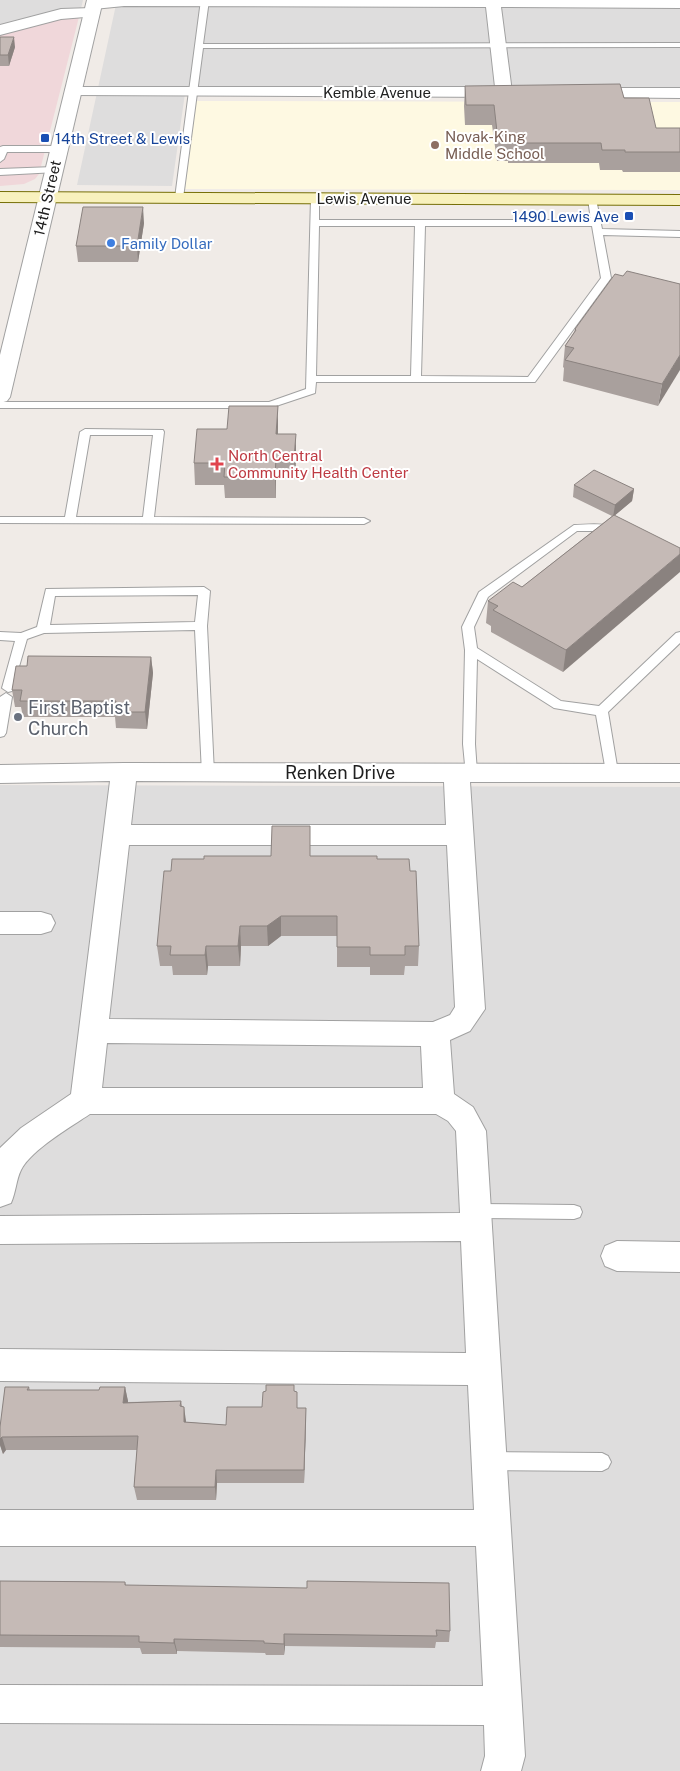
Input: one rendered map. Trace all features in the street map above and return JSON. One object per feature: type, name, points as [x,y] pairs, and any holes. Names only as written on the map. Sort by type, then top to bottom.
[{"type":"main road","name":"Lewis Avenue","points":[[0,197],[680,200]]},
{"type":"street","points":[[0,30],[94,5],[124,1],[680,2]]},
{"type":"street","points":[[493,1],[504,92]]},
{"type":"street","name":"14th Street","points":[[0,397],[94,5]]},
{"type":"street","name":"Kemble Avenue","points":[[73,90],[524,92]]},
{"type":"street","points":[[572,92],[680,93]]},
{"type":"street","points":[[85,1101],[124,772]]},
{"type":"street","name":"Renken Drive","points":[[0,774],[124,772],[680,773]]},
{"type":"street","points":[[93,1031],[435,1034],[460,1023],[470,1009],[461,835],[463,772]]},
{"type":"street","points":[[116,835],[461,835]]},
{"type":"street","points":[[0,923],[41,923]]},
{"type":"street","points":[[435,1034],[439,1101]]},
{"type":"street","points":[[0,1193],[5,1160],[32,1137],[85,1101],[439,1101],[465,1116],[471,1131],[493,1528],[505,1756],[501,1771]]},
{"type":"street","points":[[0,1230],[476,1219]]},
{"type":"street","points":[[617,1256],[680,1257]]},
{"type":"street","points":[[0,1366],[484,1368]]},
{"type":"street","points":[[0,1528],[493,1528]]},
{"type":"street","points":[[0,1704],[502,1706]]},
{"type":"lane","points":[[179,198],[204,1]]},
{"type":"lane","points":[[199,46],[680,45]]},
{"type":"lane","points":[[0,159],[3,149],[59,149]]},
{"type":"lane","points":[[0,172],[54,170]]},
{"type":"lane","points":[[0,404],[270,406],[311,391],[315,198]]},
{"type":"lane","points":[[311,379],[531,380],[611,278],[597,228],[592,199]]},
{"type":"lane","points":[[314,223],[420,223],[597,228],[680,234]]},
{"type":"lane","points":[[416,380],[420,223]]},
{"type":"lane","points":[[70,521],[85,432],[159,432],[148,521]]},
{"type":"lane","points":[[0,520],[364,521]]},
{"type":"lane","points":[[463,772],[469,744],[471,650],[468,627],[483,595],[574,528],[603,528],[628,536]]},
{"type":"lane","points":[[43,629],[50,592],[204,591],[201,626],[208,772]]},
{"type":"lane","points":[[0,636],[22,637],[43,629],[201,626]]},
{"type":"lane","points":[[602,711],[680,636]]},
{"type":"lane","points":[[0,733],[7,693],[22,637]]},
{"type":"lane","points":[[471,650],[558,705],[602,711]]},
{"type":"lane","points":[[602,711],[612,772]]},
{"type":"lane","points":[[476,1219],[574,1212]]},
{"type":"lane","points":[[489,1461],[602,1462]]},
{"type":"shaded area","points":[[0,0],[83,0],[80,13],[0,35]]},
{"type":"shaded area","points":[[117,0],[680,0],[680,88],[186,86],[172,186],[77,185]]},
{"type":"shaded area","points":[[80,13],[39,174],[35,179],[24,184],[0,186],[0,35]]},
{"type":"shaded area","name":"Novak-King Middle School","points":[[196,101],[680,102],[680,190],[185,189]]},
{"type":"shaded area","points":[[0,785],[680,787],[680,1771],[0,1771]]},
{"type":"building","points":[[0,37],[14,37],[8,55],[0,55]]},
{"type":"building","points":[[620,84],[624,98],[649,98],[656,128],[680,128],[680,152],[602,150],[601,143],[510,143],[509,141],[498,141],[494,105],[466,105],[465,86]]},
{"type":"building","points":[[83,207],[143,207],[137,246],[76,246]]},
{"type":"building","points":[[627,271],[680,284],[680,355],[662,384],[565,360],[574,348],[565,346],[575,329],[615,274],[623,276]]},
{"type":"building","points":[[229,406],[278,406],[276,434],[296,434],[294,458],[276,458],[275,477],[224,477],[225,463],[194,463],[197,429],[227,429]]},
{"type":"building","points":[[594,470],[634,489],[615,505],[574,485]]},
{"type":"building","points":[[614,515],[680,548],[680,554],[566,650],[493,610],[498,606],[488,601],[513,582],[522,587]]},
{"type":"building","points":[[28,656],[151,657],[145,712],[114,712],[116,701],[20,701],[22,690],[12,690],[16,666],[27,666]]},
{"type":"building","points":[[272,826],[310,826],[310,856],[377,856],[377,859],[409,859],[410,871],[416,871],[419,946],[405,946],[405,955],[370,955],[370,947],[337,947],[337,916],[281,916],[267,926],[240,926],[238,946],[206,946],[205,955],[170,955],[171,946],[157,946],[164,871],[171,871],[172,859],[204,859],[204,856],[271,856]]},
{"type":"building","points":[[266,1385],[294,1385],[294,1391],[297,1392],[297,1408],[306,1408],[304,1470],[216,1470],[215,1487],[134,1487],[138,1436],[2,1437],[0,1439],[5,1387],[29,1387],[27,1390],[99,1390],[100,1387],[125,1387],[123,1403],[181,1401],[180,1406],[184,1407],[184,1422],[226,1425],[227,1407],[262,1407],[263,1392],[266,1391]]},
{"type":"building","points":[[0,1581],[125,1582],[125,1585],[307,1588],[307,1581],[449,1583],[450,1631],[436,1630],[437,1636],[284,1634],[284,1644],[264,1643],[264,1641],[174,1639],[174,1643],[139,1642],[139,1636],[0,1635]]},
{"type":"place","name":"14th Street & Lewis","points":[[45,138]]},
{"type":"place","name":"Novak-King Middle School","points":[[435,145]]},
{"type":"place","name":"1490 Lewis Ave","points":[[629,216]]},
{"type":"place","name":"Family Dollar","points":[[111,243]]},
{"type":"place","name":"North Central Community Health Center","points":[[217,464]]},
{"type":"place","name":"First Baptist Church","points":[[18,717]]}]
